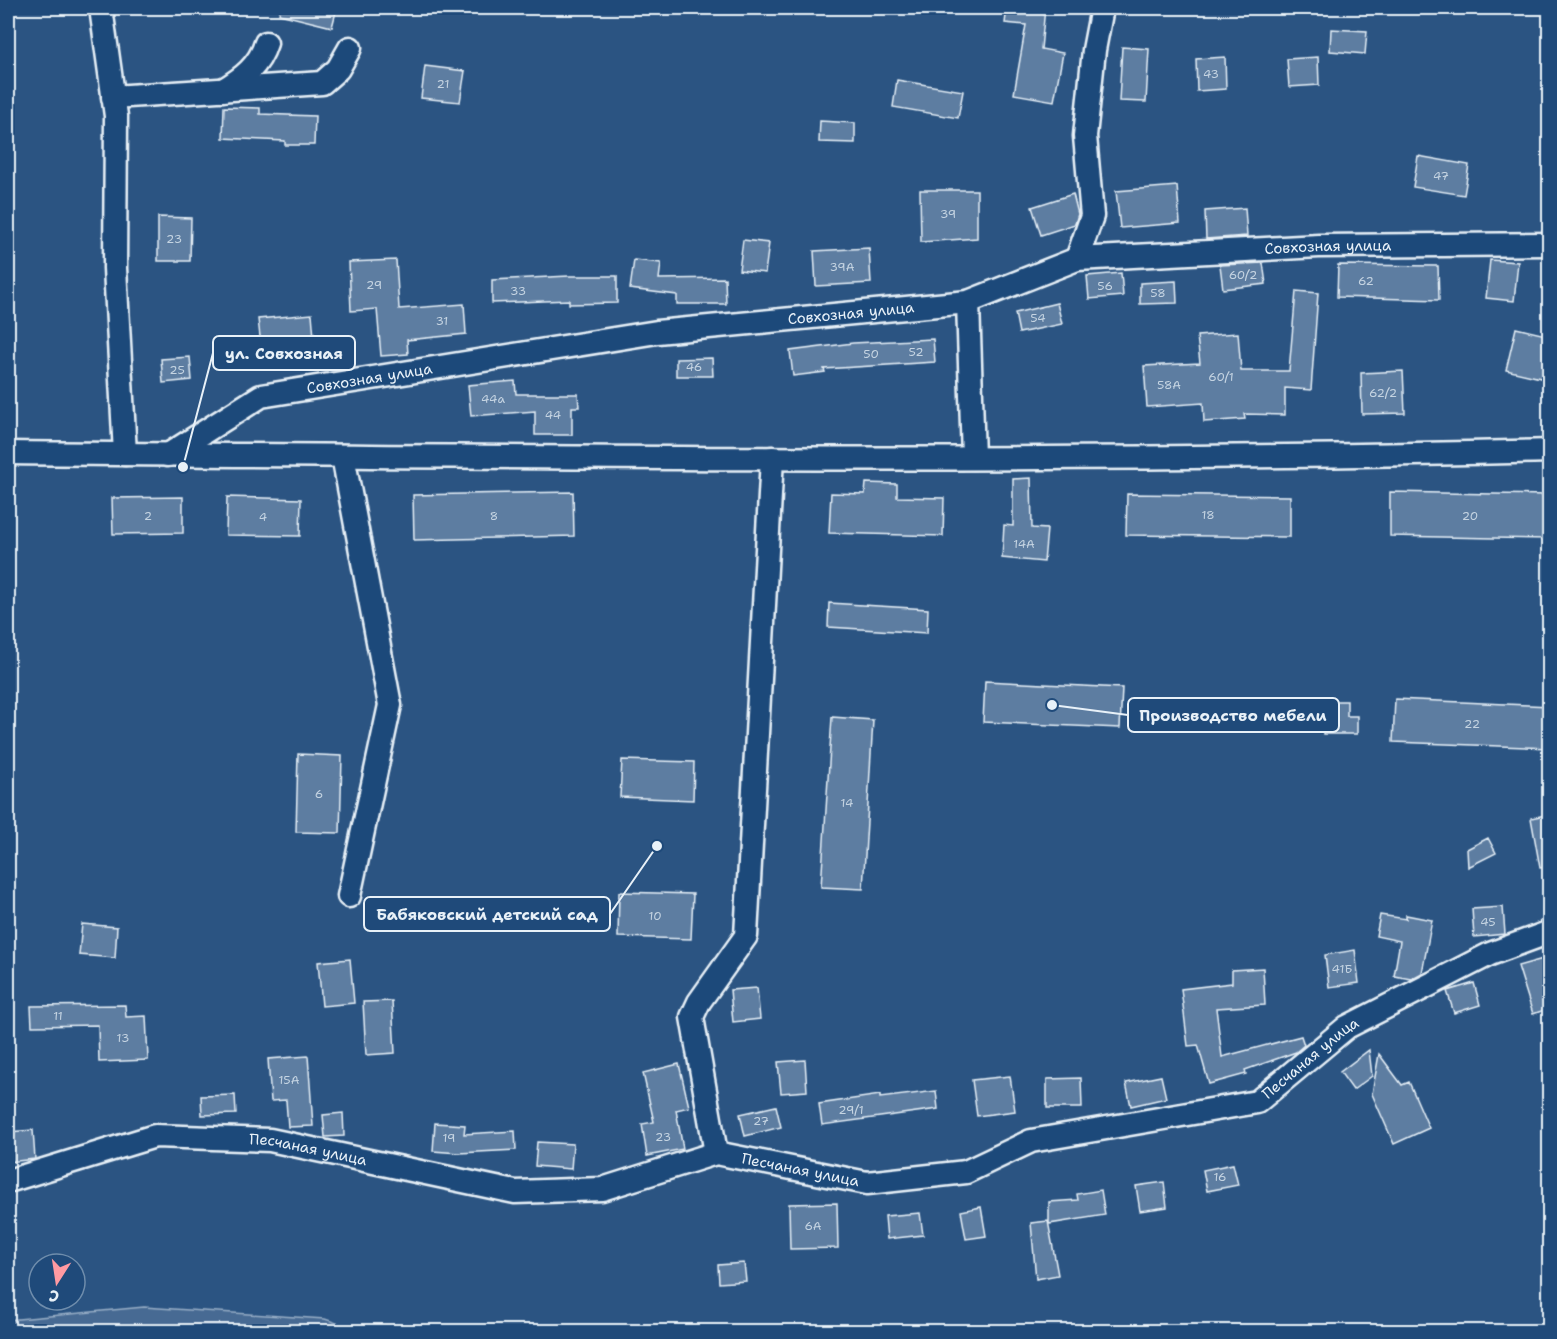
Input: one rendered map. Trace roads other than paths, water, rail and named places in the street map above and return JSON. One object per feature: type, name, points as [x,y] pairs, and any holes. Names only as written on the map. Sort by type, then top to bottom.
[{"type":"street","points":[[101,8],[116,116],[115,268],[125,454]]},
{"type":"street","points":[[1077,259],[1092,216],[1085,136],[1094,50],[1102,8]]},
{"type":"street","points":[[222,91],[244,77],[262,56],[266,43]]},
{"type":"street","points":[[113,97],[322,83],[338,69],[350,48]]},
{"type":"street","name":"Совхозная улица","points":[[168,455],[261,396],[657,332],[968,302],[1077,259],[1319,246],[1550,244]]},
{"type":"street","points":[[968,302],[973,458]]},
{"type":"street","points":[[8,453],[973,458],[1403,455],[1550,451]]},
{"type":"street","points":[[344,456],[390,705],[349,896]]},
{"type":"street","points":[[716,1153],[692,1017],[699,1002],[746,936],[772,458]]},
{"type":"street","name":"Песчаная улица","points":[[8,1181],[155,1136],[270,1140],[515,1192],[602,1189],[716,1153],[867,1183],[966,1172],[1031,1141],[1257,1102],[1347,1028],[1490,954],[1550,932]]},
{"type":"place","name":"ул. Совхозная","points":[[183,467]]},
{"type":"place","name":"Производство мебели","points":[[1052,705]]},
{"type":"place","name":"Бабяковский детский сад","points":[[657,846]]}]
